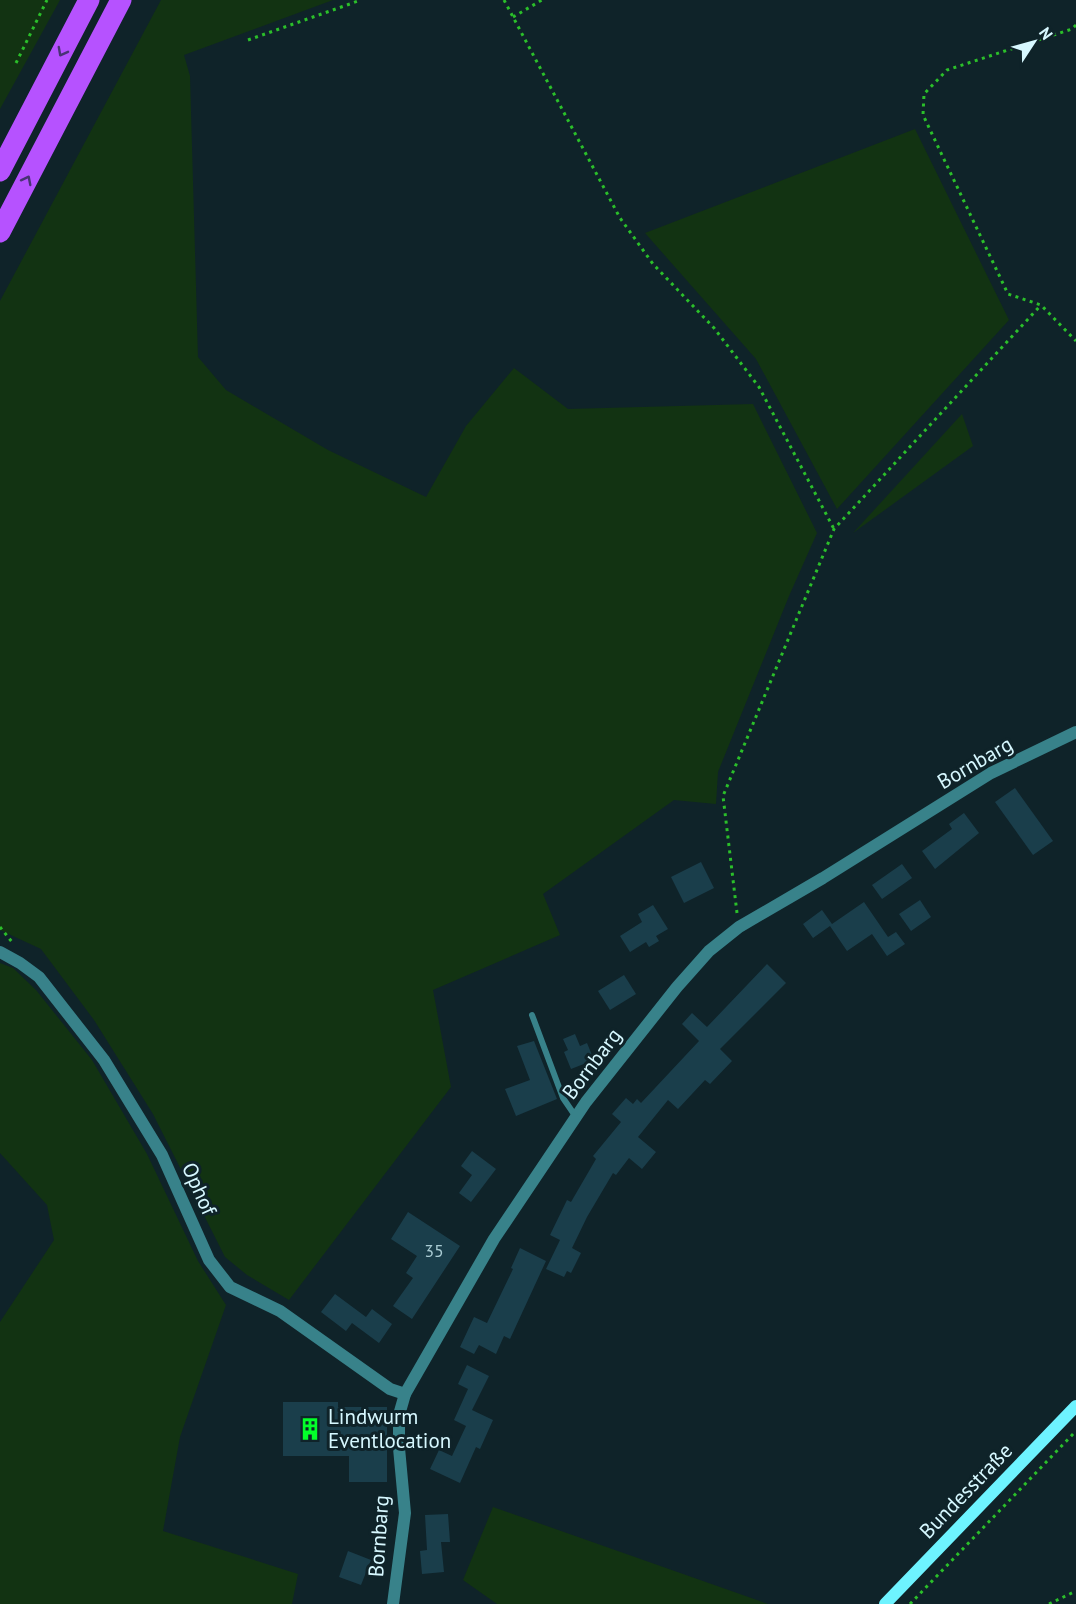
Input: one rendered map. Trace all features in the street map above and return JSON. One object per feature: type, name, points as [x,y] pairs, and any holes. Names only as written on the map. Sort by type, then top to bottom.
[{"type":"highway","points":[[0,171],[89,0]]},
{"type":"highway","points":[[0,232],[121,0]]},
{"type":"street","name":"Bornbarg","points":[[393,1604],[405,1513],[399,1448],[399,1415],[405,1394],[494,1239],[576,1117],[677,987],[708,951],[739,927],[833,872],[991,773],[1076,732]]},
{"type":"street","name":"Ophof","points":[[0,952],[39,977],[104,1060],[162,1155],[209,1260],[230,1287],[280,1311],[390,1389],[405,1394]]},
{"type":"street","name":"Bundesstraße","points":[[885,1604],[1076,1406]]},
{"type":"lane","points":[[532,1015],[563,1098],[576,1117]]},
{"type":"path","points":[[16,63],[47,0]]},
{"type":"path","points":[[248,40],[361,0]]},
{"type":"path","points":[[504,0],[620,218],[653,264],[714,328],[759,387],[834,530]]},
{"type":"path","points":[[513,16],[542,0]]},
{"type":"path","points":[[1076,26],[947,70],[924,94],[923,115],[1008,294],[1041,305],[1076,341]]},
{"type":"path","points":[[739,927],[723,796],[834,530],[1041,305]]},
{"type":"path","points":[[910,1604],[1076,1431]]},
{"type":"path","points":[[1049,1604],[1076,1591]]},
{"type":"green space","points":[[0,0],[60,0],[0,109]]},
{"type":"green space","points":[[161,0],[333,0],[184,55],[190,76],[198,357],[226,390],[328,450],[426,497],[466,426],[514,368],[568,409],[753,404],[817,533],[718,772],[716,804],[674,800],[543,894],[560,935],[433,990],[451,1087],[289,1300],[247,1275],[225,1257],[153,1114],[94,1020],[41,949],[0,930],[0,301]]},
{"type":"green space","points":[[915,129],[1009,320],[837,509],[756,359],[645,233]]},
{"type":"green space","points":[[962,414],[973,446],[853,533]]},
{"type":"green space","points":[[0,963],[13,968],[36,990],[92,1060],[147,1154],[198,1261],[226,1305],[180,1437],[163,1531],[298,1574],[292,1604],[0,1604],[0,1322],[54,1240],[47,1205],[0,1153]]},
{"type":"green space","points":[[493,1507],[768,1604],[497,1604],[463,1580]]},
{"type":"building","points":[[1015,788],[1053,841],[1033,855],[995,802]]},
{"type":"building","points":[[964,813],[979,833],[935,869],[922,851],[952,829],[949,824]]},
{"type":"building","points":[[701,862],[714,888],[684,903],[671,877]]},
{"type":"building","points":[[902,864],[912,878],[882,899],[872,885]]},
{"type":"building","points":[[920,900],[931,917],[911,931],[899,914]]},
{"type":"building","points":[[864,902],[888,937],[896,932],[905,944],[887,956],[872,934],[847,951],[830,926],[813,938],[803,924],[822,910],[832,924]]},
{"type":"building","points":[[653,905],[668,929],[656,936],[659,941],[649,947],[646,942],[630,952],[620,936],[642,922],[638,914]]},
{"type":"building","points":[[767,964],[786,983],[720,1049],[732,1061],[710,1084],[705,1080],[678,1109],[668,1100],[638,1137],[656,1152],[642,1169],[629,1158],[616,1175],[613,1173],[572,1248],[581,1253],[571,1273],[567,1271],[564,1277],[546,1269],[560,1240],[550,1235],[567,1200],[571,1202],[596,1159],[593,1156],[621,1122],[612,1114],[626,1098],[633,1104],[637,1099],[641,1103],[699,1041],[682,1024],[692,1013],[707,1027]]},
{"type":"building","points":[[624,975],[636,994],[610,1010],[598,991]]},
{"type":"building","points":[[575,1034],[580,1046],[587,1043],[594,1060],[571,1069],[564,1052],[568,1050],[563,1039]]},
{"type":"building","points":[[534,1041],[557,1099],[516,1116],[505,1089],[530,1080],[517,1046]]},
{"type":"building","points":[[472,1151],[496,1169],[471,1202],[459,1193],[472,1175],[461,1166]]},
{"type":"building","points":[[408,1212],[460,1246],[412,1319],[393,1306],[413,1278],[406,1273],[417,1256],[391,1239]]},
{"type":"building","points":[[520,1248],[546,1261],[510,1339],[504,1336],[496,1354],[479,1345],[474,1354],[460,1347],[474,1317],[487,1323],[513,1269],[511,1268]]},
{"type":"building","points":[[335,1294],[366,1317],[372,1309],[392,1324],[379,1343],[352,1323],[346,1331],[321,1312]]},
{"type":"building","points":[[467,1365],[489,1376],[472,1410],[493,1420],[480,1449],[476,1447],[460,1483],[430,1469],[439,1450],[452,1456],[466,1426],[454,1420],[468,1389],[458,1384]]},
{"type":"building","points":[[283,1402],[338,1402],[338,1407],[387,1407],[387,1482],[349,1482],[349,1456],[283,1456]]},
{"type":"building","points":[[448,1514],[450,1542],[441,1542],[444,1572],[422,1574],[420,1551],[427,1550],[425,1515]]},
{"type":"building","points":[[348,1551],[371,1560],[361,1585],[339,1577]]},
{"type":"place","name":"Lindwurm Eventlocation","points":[[310,1429]]}]
